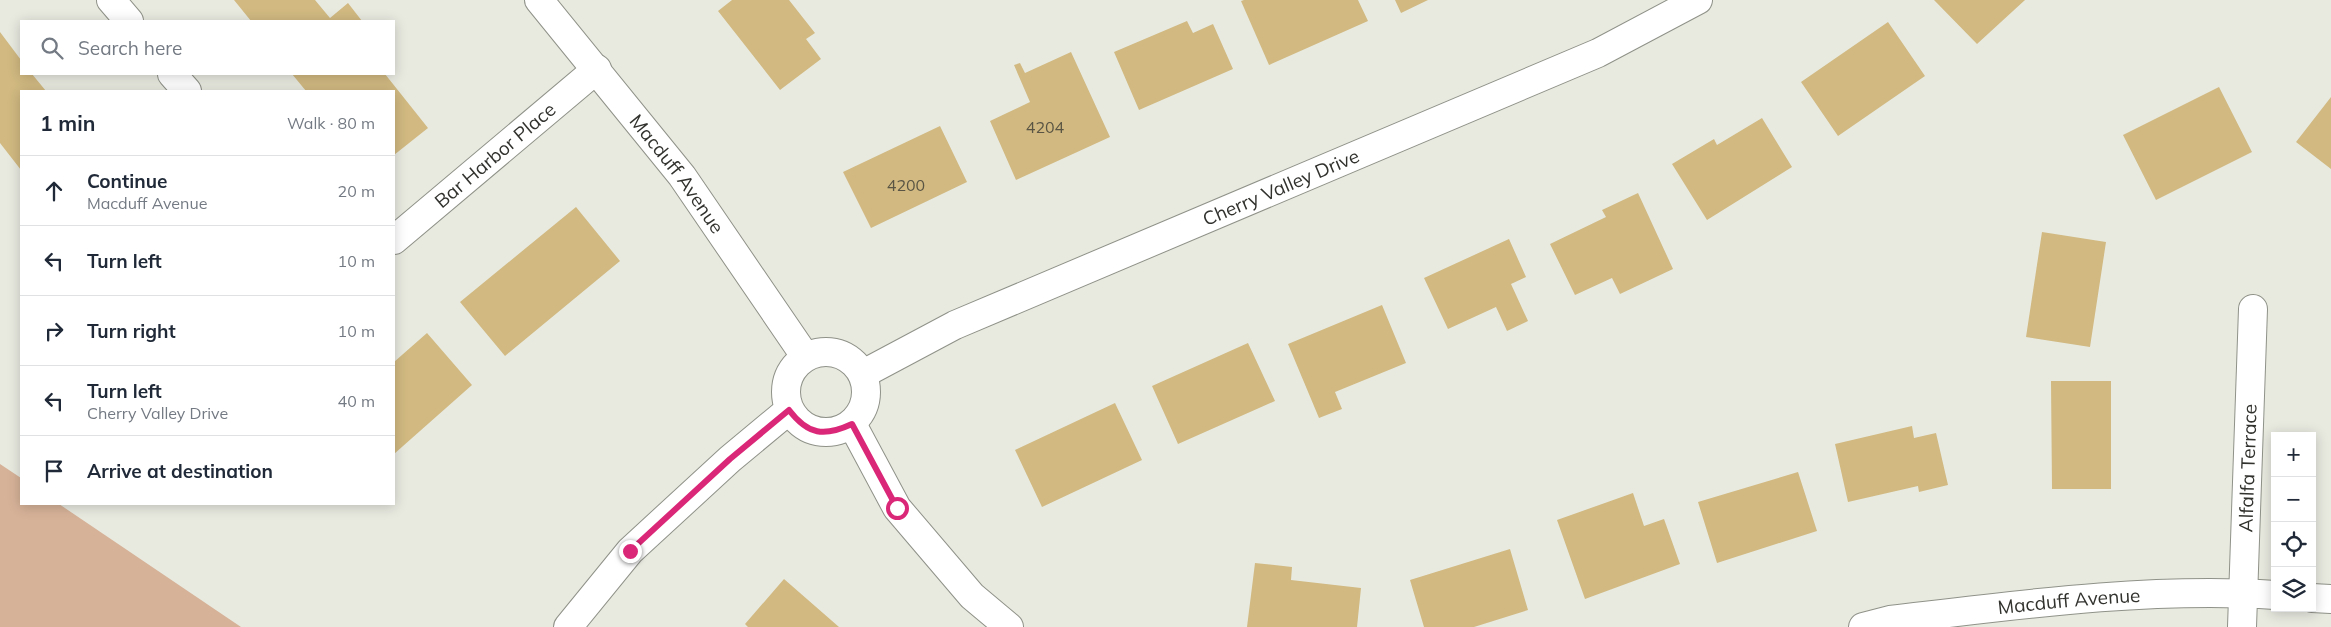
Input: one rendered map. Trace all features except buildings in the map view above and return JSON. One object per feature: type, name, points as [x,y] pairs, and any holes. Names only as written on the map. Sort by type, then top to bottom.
[{"type":"street","points":[[111,0],[128,20]]},
{"type":"street","name":"Macduff Avenue","points":[[539,0],[597,69],[682,176],[805,356]]},
{"type":"street","name":"Cherry Valley Drive","points":[[863,374],[955,325],[1598,53],[1698,0]]},
{"type":"street","name":"Bar Harbor Place","points":[[395,239],[597,69]]},
{"type":"street","points":[[173,75],[186,90]]},
{"type":"street","name":"Alfalfa Terrace","points":[[2242,627],[2254,309]]},
{"type":"street","points":[[827,351],[842,355],[849,358],[863,374],[867,392],[863,410],[852,424],[834,432],[816,432],[800,424],[789,410],[784,390],[791,371],[805,356],[827,351]]},
{"type":"street","points":[[568,627],[630,551],[730,459],[789,410]]},
{"type":"street","points":[[852,424],[897,508],[972,596],[1009,627]]},
{"type":"street","name":"Macduff Avenue","points":[[1863,627],[1890,620],[2096,596],[2244,593],[2271,596]]},
{"type":"street","points":[[2316,598],[2331,599]]},
{"type":"shaded area","points":[[0,464],[20,477],[20,505],[60,505],[241,627],[0,627]]},
{"type":"route","points":[[630,551],[730,459],[789,410],[800,424],[816,432],[834,432],[852,424],[897,508]]}]
